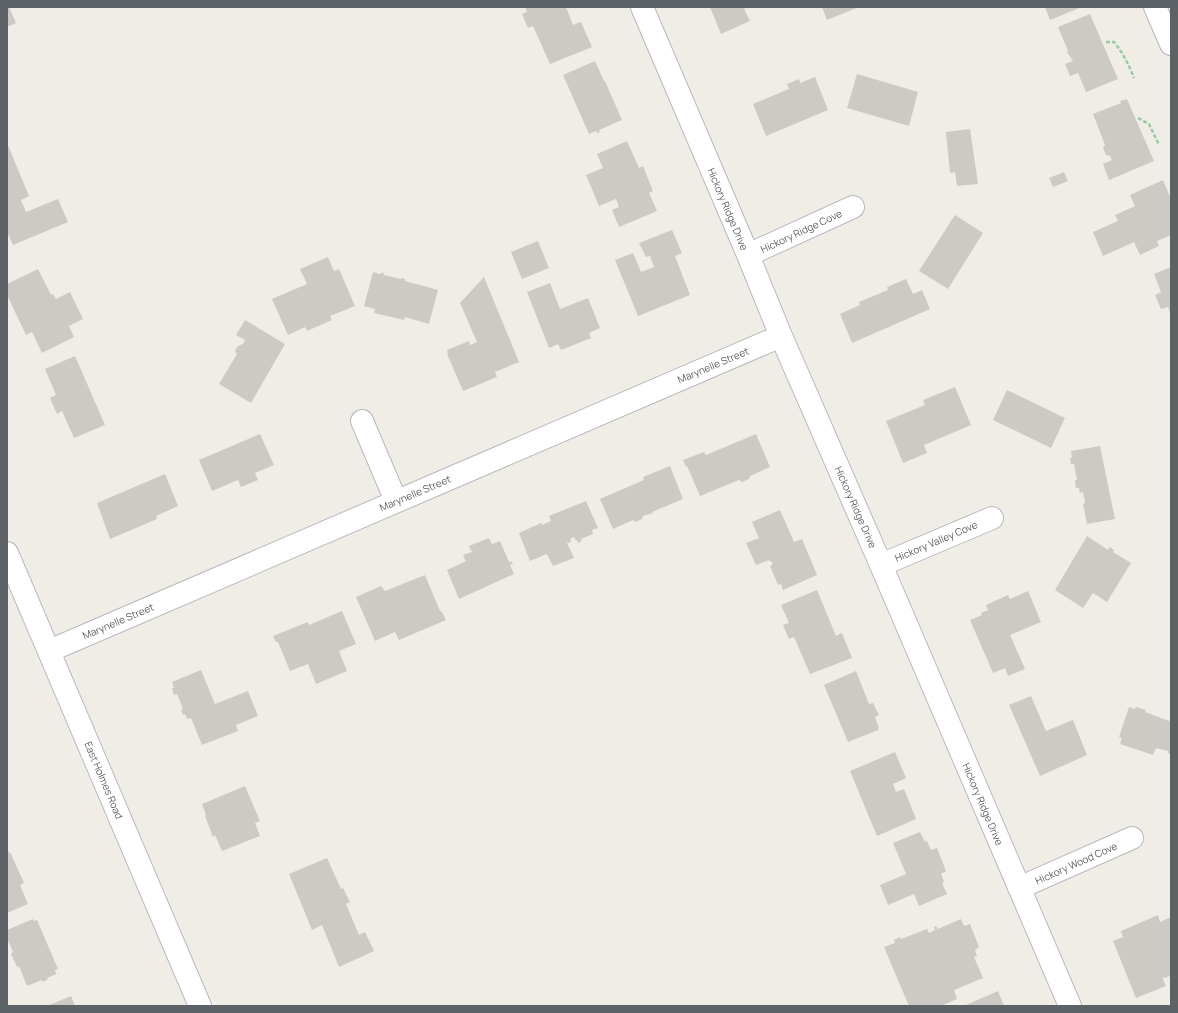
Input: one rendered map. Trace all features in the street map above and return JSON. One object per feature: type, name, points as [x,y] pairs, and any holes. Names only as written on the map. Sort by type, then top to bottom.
[{"type":"street","name":"Hickory Ridge Drive","points":[[642,7],[781,336],[1070,1006]]},
{"type":"street","points":[[1155,7],[1171,44]]},
{"type":"street","name":"Hickory Ridge Cove","points":[[748,255],[853,206]]},
{"type":"street","name":"Marynelle Street","points":[[49,651],[781,336]]},
{"type":"street","points":[[362,421],[396,501]]},
{"type":"street","name":"Hickory Valley Cove","points":[[881,565],[992,518]]},
{"type":"street","name":"East Holmes Road","points":[[7,553],[200,1006]]},
{"type":"street","name":"Hickory Wood Cove","points":[[1019,888],[1132,838]]},
{"type":"path","points":[[1106,42],[1114,42],[1120,49],[1128,62],[1134,78]]},
{"type":"path","points":[[1138,118],[1149,124],[1159,144]]},
{"type":"building","points":[[7,7],[9,7],[16,23],[7,27]]},
{"type":"building","points":[[525,7],[566,7],[573,25],[581,22],[592,47],[550,64],[533,26],[528,28],[522,14],[527,12]]},
{"type":"building","points":[[710,7],[748,7],[744,9],[750,21],[721,34]]},
{"type":"building","points":[[822,7],[859,7],[827,20]]},
{"type":"building","points":[[1045,7],[1082,7],[1050,20]]},
{"type":"building","points":[[1090,14],[1118,79],[1086,92],[1078,73],[1070,76],[1065,64],[1073,61],[1067,52],[1068,51],[1058,27]]},
{"type":"building","points":[[595,61],[622,120],[599,130],[600,132],[597,133],[596,131],[589,134],[563,75]]},
{"type":"building","points":[[857,74],[918,92],[909,126],[847,108]]},
{"type":"building","points":[[815,77],[828,110],[766,136],[753,104],[789,89],[787,84],[799,79],[800,83]]},
{"type":"building","points":[[1127,99],[1154,161],[1109,180],[1103,164],[1112,160],[1110,156],[1106,155],[1103,148],[1105,145],[1093,114],[1121,103],[1120,101]]},
{"type":"building","points":[[970,129],[978,184],[957,186],[955,172],[950,173],[946,132]]},
{"type":"building","points":[[627,141],[639,168],[643,166],[653,191],[649,193],[657,211],[619,227],[612,210],[619,207],[616,199],[599,206],[586,175],[603,168],[597,154]]},
{"type":"building","points":[[7,143],[29,196],[21,200],[26,212],[58,199],[68,222],[13,245],[7,232]]},
{"type":"building","points":[[1064,172],[1068,181],[1053,187],[1049,178]]},
{"type":"building","points":[[1163,180],[1171,199],[1171,235],[1157,241],[1159,246],[1140,255],[1134,242],[1103,256],[1093,232],[1118,221],[1115,215],[1135,206],[1130,195]]},
{"type":"building","points":[[955,215],[983,233],[948,289],[919,271]]},
{"type":"building","points":[[672,230],[682,253],[675,256],[690,295],[638,316],[615,260],[633,253],[641,272],[654,267],[650,256],[646,257],[639,243]]},
{"type":"building","points":[[538,241],[549,268],[522,279],[511,252]]},
{"type":"building","points":[[328,257],[334,271],[339,269],[355,306],[330,316],[332,320],[307,331],[305,327],[288,335],[272,299],[307,284],[300,269]]},
{"type":"building","points":[[1171,267],[1171,316],[1168,307],[1161,309],[1155,295],[1161,292],[1154,274]]},
{"type":"building","points":[[38,269],[51,295],[53,294],[56,299],[70,292],[83,319],[69,326],[74,337],[42,353],[32,332],[26,335],[7,295],[7,284]]},
{"type":"building","points":[[373,272],[380,274],[383,272],[384,275],[405,279],[405,281],[438,290],[429,324],[405,317],[404,320],[374,313],[375,309],[364,306]]},
{"type":"building","points":[[484,277],[519,362],[495,372],[497,377],[463,391],[447,354],[447,350],[469,341],[470,345],[477,342],[460,303]]},
{"type":"building","points":[[906,279],[913,294],[922,290],[930,309],[852,343],[840,314],[860,305],[859,302],[888,290],[887,287]]},
{"type":"building","points":[[550,283],[560,309],[588,298],[600,328],[589,333],[591,338],[561,350],[558,344],[549,348],[527,292]]},
{"type":"building","points":[[245,320],[285,344],[251,403],[219,384],[237,354],[235,351],[238,346],[243,344],[245,340],[236,335]]},
{"type":"building","points":[[75,356],[105,425],[74,438],[62,411],[57,414],[50,398],[56,395],[45,369]]},
{"type":"building","points":[[955,387],[971,425],[924,445],[927,453],[903,463],[886,421],[925,405],[923,400]]},
{"type":"building","points":[[1007,390],[1065,418],[1051,448],[993,420]]},
{"type":"building","points":[[260,434],[274,465],[255,473],[258,480],[241,487],[238,480],[212,491],[199,460]]},
{"type":"building","points":[[756,434],[770,467],[750,476],[749,479],[742,482],[739,480],[700,496],[683,460],[704,452],[706,455]]},
{"type":"building","points":[[1100,446],[1115,519],[1087,524],[1083,504],[1085,503],[1083,492],[1080,493],[1079,488],[1076,488],[1075,480],[1077,480],[1074,464],[1071,464],[1071,451]]},
{"type":"building","points":[[670,466],[683,499],[643,516],[642,519],[636,522],[633,520],[613,529],[600,499],[644,480],[643,477]]},
{"type":"building","points":[[165,474],[178,506],[156,516],[157,519],[110,539],[97,503]]},
{"type":"building","points":[[586,501],[598,528],[592,530],[593,534],[581,539],[582,541],[578,543],[574,537],[570,539],[571,542],[567,543],[574,558],[553,566],[547,554],[530,561],[519,533],[541,523],[542,525],[551,521],[549,516]]},
{"type":"building","points":[[780,510],[794,542],[802,539],[817,575],[783,590],[781,584],[778,585],[770,566],[773,564],[771,561],[769,560],[756,565],[746,543],[759,538],[752,522]]},
{"type":"building","points":[[1087,536],[1108,550],[1110,547],[1114,550],[1113,552],[1131,563],[1107,602],[1093,593],[1083,608],[1055,590]]},
{"type":"building","points":[[489,538],[492,544],[500,541],[509,562],[511,561],[513,564],[510,565],[514,574],[459,599],[447,570],[466,561],[463,555],[472,552],[469,546]]},
{"type":"building","points":[[425,575],[440,611],[446,620],[399,640],[395,632],[375,641],[356,597],[381,586],[385,591]]},
{"type":"building","points":[[817,590],[836,636],[842,633],[852,658],[810,674],[794,637],[789,639],[783,625],[789,623],[781,605]]},
{"type":"building","points":[[1028,591],[1041,622],[1010,635],[1025,669],[1008,676],[1005,668],[993,673],[970,620],[982,615],[981,613],[988,610],[986,605],[1008,595],[1010,599]]},
{"type":"building","points":[[342,611],[356,644],[339,651],[347,671],[316,684],[308,664],[290,671],[278,642],[276,642],[273,636],[308,622],[309,625]]},
{"type":"building","points":[[201,670],[215,704],[248,691],[258,716],[236,725],[238,731],[202,745],[191,718],[187,719],[185,714],[183,715],[181,710],[183,709],[177,694],[174,695],[172,688],[174,688],[172,682]]},
{"type":"building","points":[[856,671],[869,704],[873,703],[879,715],[875,717],[879,728],[878,730],[848,742],[824,685]]},
{"type":"building","points":[[1031,696],[1046,731],[1073,720],[1087,755],[1040,776],[1009,705]]},
{"type":"building","points":[[1129,707],[1135,709],[1136,707],[1146,710],[1145,712],[1169,721],[1171,717],[1171,754],[1168,753],[1168,751],[1156,748],[1153,755],[1120,744],[1122,738],[1119,737]]},
{"type":"building","points":[[895,752],[906,778],[893,784],[896,792],[904,789],[916,819],[877,836],[850,771]]},
{"type":"building","points":[[245,786],[260,821],[255,823],[260,836],[222,851],[215,835],[213,837],[202,804]]},
{"type":"building","points":[[920,832],[925,842],[927,841],[931,850],[937,848],[946,871],[941,874],[944,882],[942,883],[947,894],[919,906],[914,894],[888,905],[880,885],[906,874],[893,843]]},
{"type":"building","points":[[7,848],[24,883],[20,885],[28,904],[7,913]]},
{"type":"building","points":[[327,858],[341,889],[343,888],[350,902],[346,904],[359,935],[365,932],[374,951],[339,967],[322,925],[312,930],[289,874]]},
{"type":"building","points":[[1158,915],[1160,922],[1171,917],[1171,974],[1165,978],[1162,977],[1166,986],[1136,998],[1113,941],[1123,937],[1121,931]]},
{"type":"building","points":[[33,919],[34,921],[37,920],[58,969],[55,970],[56,974],[47,978],[48,979],[43,982],[42,980],[27,986],[19,966],[17,967],[11,954],[13,952],[7,938],[7,930]]},
{"type":"building","points":[[961,919],[964,926],[970,924],[979,947],[975,950],[977,956],[974,957],[983,978],[954,990],[957,999],[941,1006],[909,1006],[884,947],[895,943],[894,940],[900,937],[901,939],[927,929],[929,933],[935,930],[934,927],[936,926],[938,929]]},
{"type":"building","points":[[998,991],[1004,1006],[962,1006],[966,1005]]},
{"type":"building","points":[[71,996],[75,1006],[47,1006]]}]
